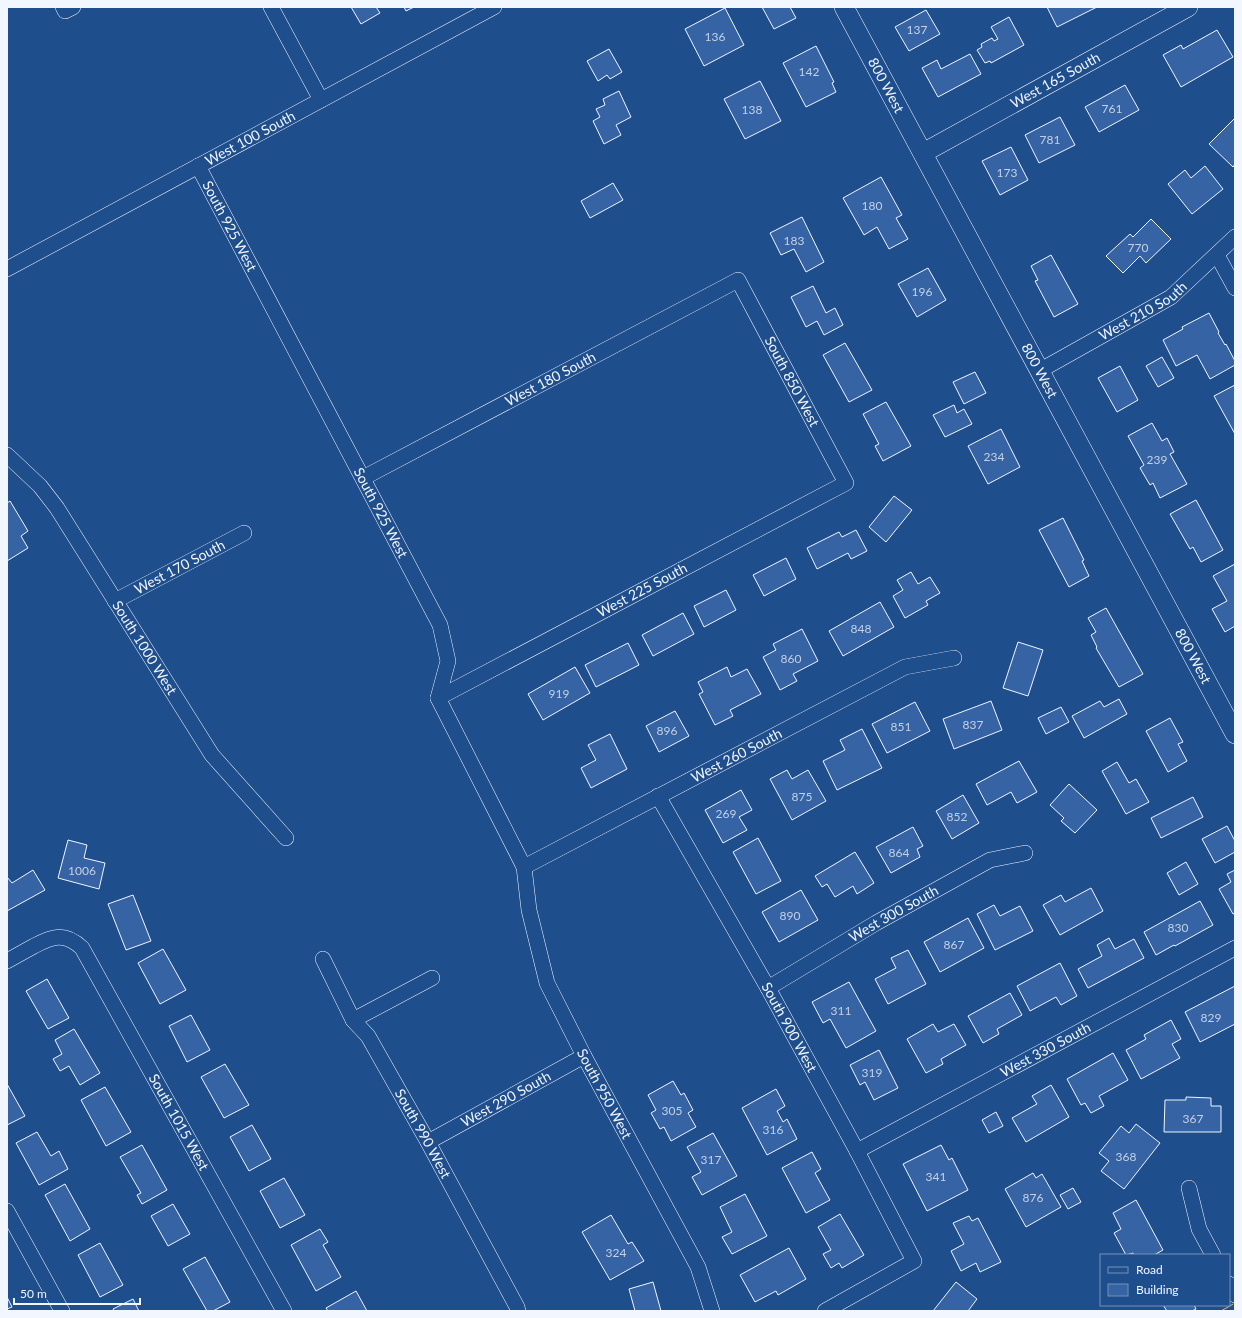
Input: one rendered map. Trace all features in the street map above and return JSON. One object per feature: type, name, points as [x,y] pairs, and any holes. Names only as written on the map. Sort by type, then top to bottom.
[{"type":"street","points":[[271,7],[321,100]]},
{"type":"street","name":"West 100 South","points":[[7,269],[494,7]]},
{"type":"street","name":"800 West","points":[[844,7],[1235,734]]},
{"type":"street","name":"West 165 South","points":[[923,154],[1188,7]]},
{"type":"street","name":"South 925 West","points":[[198,166],[364,478],[440,626],[448,661],[438,698]]},
{"type":"street","name":"West 210 South","points":[[1039,371],[1171,297],[1235,238]]},
{"type":"street","points":[[1217,255],[1235,288]]},
{"type":"street","name":"West 180 South","points":[[364,478],[738,280]]},
{"type":"street","name":"South 850 West","points":[[738,280],[846,483]]},
{"type":"street","name":"South 1000 West","points":[[7,455],[40,486],[57,508],[212,755],[286,838]]},
{"type":"street","name":"West 225 South","points":[[438,698],[846,483]]},
{"type":"street","name":"West 170 South","points":[[114,601],[244,533]]},
{"type":"street","name":"West 260 South","points":[[524,867],[905,667],[954,658]]},
{"type":"street","points":[[438,698],[524,867]]},
{"type":"street","name":"South 900 West","points":[[658,796],[768,988],[857,1151],[914,1261],[825,1311]]},
{"type":"street","name":"West 300 South","points":[[768,988],[876,922],[990,860],[1025,853]]},
{"type":"street","name":"South 950 West","points":[[524,867],[529,910],[547,983],[584,1056],[698,1267],[712,1311]]},
{"type":"street","name":"South 1015 West","points":[[7,961],[52,937],[68,938],[76,942],[82,948],[284,1311]]},
{"type":"street","name":"West 330 South","points":[[857,1151],[1235,948]]},
{"type":"street","name":"South 990 West","points":[[323,959],[353,1020],[368,1036],[428,1142],[518,1311]]},
{"type":"street","points":[[353,1020],[432,978]]},
{"type":"street","name":"West 290 South","points":[[428,1142],[584,1056]]},
{"type":"street","points":[[1189,1188],[1199,1229],[1212,1254]]},
{"type":"street","points":[[7,1211],[62,1311]]},
{"type":"street","points":[[1230,1286],[1235,1295]]},
{"type":"building","points":[[351,7],[376,7],[380,13],[361,24]]},
{"type":"building","points":[[404,7],[414,7],[406,11]]},
{"type":"building","points":[[762,7],[790,7],[796,18],[774,29]]},
{"type":"building","points":[[1047,7],[1097,7],[1057,27]]},
{"type":"building","points":[[725,8],[744,45],[704,66],[685,29]]},
{"type":"building","points":[[926,10],[940,34],[909,51],[895,27]]},
{"type":"building","points":[[1009,17],[1024,45],[991,63],[990,61],[985,63],[977,50],[982,47],[981,44],[992,38],[994,41],[998,39],[991,27]]},
{"type":"building","points":[[1217,30],[1233,57],[1181,87],[1163,55],[1181,45],[1183,49]]},
{"type":"building","points":[[816,46],[834,82],[832,83],[836,92],[806,107],[783,63]]},
{"type":"building","points":[[609,49],[622,72],[610,79],[607,75],[598,81],[587,61]]},
{"type":"building","points":[[970,54],[981,74],[938,97],[922,68],[937,60],[941,69]]},
{"type":"building","points":[[760,81],[781,121],[745,139],[724,99]]},
{"type":"building","points":[[1125,85],[1139,110],[1099,132],[1085,107]]},
{"type":"building","points":[[619,91],[631,117],[616,125],[621,135],[604,144],[593,121],[600,117],[596,109],[605,105],[603,99]]},
{"type":"building","points":[[1060,117],[1075,145],[1039,163],[1025,135]]},
{"type":"building","points":[[1235,118],[1235,164],[1233,167],[1209,144]]},
{"type":"building","points":[[1011,147],[1028,180],[1000,195],[982,161]]},
{"type":"building","points":[[1205,166],[1223,189],[1192,214],[1168,184],[1185,170],[1191,178]]},
{"type":"building","points":[[881,177],[902,215],[896,218],[908,239],[889,249],[877,227],[864,235],[843,198]]},
{"type":"building","points":[[613,183],[623,200],[590,218],[581,201]]},
{"type":"building","points":[[802,217],[824,262],[806,272],[794,249],[781,255],[770,233]]},
{"type":"building","points":[[1151,219],[1171,239],[1146,263],[1140,256],[1123,273],[1106,256],[1130,234],[1133,237]]},
{"type":"building","points":[[1051,255],[1078,304],[1054,317],[1035,281],[1038,280],[1031,266]]},
{"type":"building","points":[[928,268],[946,300],[917,317],[898,284]]},
{"type":"building","points":[[813,286],[826,313],[835,308],[843,325],[824,335],[817,321],[806,327],[791,297]]},
{"type":"building","points":[[1209,313],[1219,332],[1218,333],[1235,361],[1235,365],[1210,379],[1197,355],[1176,366],[1163,340],[1183,329],[1182,327]]},
{"type":"building","points":[[845,343],[872,390],[849,402],[823,355]]},
{"type":"building","points":[[1162,357],[1174,378],[1158,387],[1146,366]]},
{"type":"building","points":[[1120,366],[1138,400],[1117,412],[1098,378]]},
{"type":"building","points":[[975,372],[986,393],[964,404],[953,382]]},
{"type":"building","points":[[1235,385],[1235,434],[1214,396]]},
{"type":"building","points":[[886,402],[911,446],[883,461],[875,446],[879,444],[863,414]]},
{"type":"building","points":[[954,405],[957,413],[964,409],[972,424],[945,437],[933,415]]},
{"type":"building","points":[[1152,423],[1162,441],[1167,438],[1174,452],[1170,454],[1187,484],[1160,498],[1153,483],[1150,485],[1140,468],[1144,465],[1128,436]]},
{"type":"building","points":[[1001,429],[1020,467],[988,484],[968,446]]},
{"type":"building","points":[[894,496],[912,510],[886,542],[869,527]]},
{"type":"building","points":[[1196,500],[1223,550],[1201,562],[1193,547],[1190,549],[1170,514]]},
{"type":"building","points":[[10,501],[28,531],[21,536],[28,548],[7,561],[7,503]]},
{"type":"building","points":[[1063,518],[1084,560],[1082,561],[1089,576],[1069,587],[1039,530]]},
{"type":"building","points":[[856,530],[867,551],[851,559],[848,553],[817,569],[807,548],[839,532],[842,537]]},
{"type":"building","points":[[786,558],[796,579],[764,596],[753,575]]},
{"type":"building","points":[[1235,564],[1235,626],[1225,632],[1212,609],[1227,601],[1213,576]]},
{"type":"building","points":[[911,572],[918,584],[930,577],[940,593],[926,601],[928,605],[905,618],[893,596],[903,590],[897,580]]},
{"type":"building","points":[[726,590],[736,610],[704,627],[694,606]]},
{"type":"building","points":[[880,602],[894,627],[843,656],[829,631]]},
{"type":"building","points":[[1106,608],[1143,674],[1119,687],[1096,648],[1097,647],[1091,635],[1096,632],[1088,618]]},
{"type":"building","points":[[683,613],[694,634],[653,656],[642,635]]},
{"type":"building","points":[[802,629],[818,661],[793,674],[797,681],[780,690],[763,657],[776,650],[773,644]]},
{"type":"building","points":[[1018,642],[1043,650],[1028,696],[1003,688]]},
{"type":"building","points":[[628,643],[639,665],[596,687],[585,665]]},
{"type":"building","points":[[575,667],[590,693],[543,720],[528,694]]},
{"type":"building","points":[[727,667],[731,677],[747,669],[761,694],[730,710],[733,716],[715,725],[699,694],[703,692],[698,682]]},
{"type":"building","points":[[1119,699],[1127,714],[1084,738],[1072,716],[1100,701],[1104,707]]},
{"type":"building","points":[[991,701],[1002,730],[954,749],[943,719]]},
{"type":"building","points":[[915,702],[930,731],[887,753],[872,724]]},
{"type":"building","points":[[1061,707],[1069,722],[1046,734],[1038,718]]},
{"type":"building","points":[[675,711],[689,736],[659,752],[646,726]]},
{"type":"building","points":[[1170,718],[1183,742],[1178,744],[1187,761],[1168,772],[1146,731]]},
{"type":"building","points":[[862,729],[882,768],[837,790],[823,761],[845,750],[840,740]]},
{"type":"building","points":[[610,734],[627,769],[591,788],[581,768],[596,760],[588,745]]},
{"type":"building","points":[[1019,761],[1037,792],[1017,803],[1011,792],[987,805],[976,784]]},
{"type":"building","points":[[1117,762],[1129,783],[1136,779],[1149,802],[1126,814],[1102,771]]},
{"type":"building","points":[[787,770],[792,779],[808,770],[826,801],[792,820],[770,779]]},
{"type":"building","points":[[1069,784],[1097,810],[1075,833],[1061,821],[1064,818],[1050,805]]},
{"type":"building","points":[[741,790],[752,810],[739,817],[747,830],[723,843],[705,810]]},
{"type":"building","points":[[963,795],[979,823],[952,839],[936,811]]},
{"type":"building","points":[[1193,797],[1203,817],[1161,838],[1151,818]]},
{"type":"building","points":[[1227,826],[1235,841],[1235,852],[1215,863],[1202,839]]},
{"type":"building","points":[[913,827],[923,846],[917,849],[920,857],[891,873],[876,847]]},
{"type":"building","points":[[758,838],[781,881],[756,894],[733,852]]},
{"type":"building","points":[[68,840],[87,845],[84,858],[105,863],[99,889],[58,878]]},
{"type":"building","points":[[855,852],[874,883],[857,894],[853,886],[835,897],[827,884],[822,887],[815,876]]},
{"type":"building","points":[[1186,862],[1198,884],[1179,895],[1167,873]]},
{"type":"building","points":[[33,870],[45,890],[7,911],[7,877],[12,883]]},
{"type":"building","points":[[1235,870],[1235,913],[1233,914],[1219,889],[1231,882],[1227,874]]},
{"type":"building","points":[[1091,888],[1103,911],[1060,935],[1043,905],[1061,895],[1065,902]]},
{"type":"building","points":[[801,890],[818,920],[779,942],[762,912]]},
{"type":"building","points":[[133,895],[151,941],[126,950],[108,904]]},
{"type":"building","points":[[1200,901],[1213,925],[1156,955],[1144,932]]},
{"type":"building","points":[[994,905],[1000,916],[1020,906],[1033,931],[995,950],[977,914]]},
{"type":"building","points":[[968,918],[984,948],[940,972],[924,942]]},
{"type":"building","points":[[1109,938],[1115,949],[1134,939],[1144,958],[1088,988],[1078,969],[1102,956],[1097,945]]},
{"type":"building","points":[[163,949],[186,990],[160,1004],[138,963]]},
{"type":"building","points":[[908,950],[926,984],[888,1004],[875,979],[896,968],[891,958]]},
{"type":"building","points":[[1060,963],[1077,996],[1061,1005],[1056,997],[1030,1011],[1017,986]]},
{"type":"building","points":[[47,979],[69,1018],[48,1029],[26,991]]},
{"type":"building","points":[[849,982],[876,1031],[846,1048],[830,1019],[823,1023],[812,1002]]},
{"type":"building","points":[[1235,986],[1235,1024],[1200,1042],[1185,1012]]},
{"type":"building","points":[[1010,993],[1022,1015],[997,1029],[999,1034],[983,1043],[968,1016]]},
{"type":"building","points":[[191,1015],[210,1050],[187,1062],[169,1026]]},
{"type":"building","points":[[1171,1020],[1181,1039],[1172,1044],[1180,1058],[1141,1079],[1126,1050],[1146,1039],[1144,1035]]},
{"type":"building","points":[[933,1024],[938,1032],[954,1024],[966,1045],[941,1059],[943,1064],[926,1073],[907,1039]]},
{"type":"building","points":[[74,1029],[100,1073],[80,1085],[69,1066],[60,1071],[53,1059],[62,1054],[55,1040]]},
{"type":"building","points":[[879,1050],[898,1088],[874,1100],[865,1082],[860,1085],[850,1065]]},
{"type":"building","points":[[1113,1053],[1128,1080],[1099,1096],[1104,1106],[1091,1113],[1085,1103],[1081,1105],[1067,1079]]},
{"type":"building","points":[[225,1064],[249,1105],[224,1118],[201,1077]]},
{"type":"building","points":[[673,1081],[681,1095],[684,1093],[693,1110],[688,1113],[696,1127],[671,1141],[664,1127],[660,1129],[651,1113],[656,1110],[648,1095]]},
{"type":"building","points":[[7,1084],[25,1116],[7,1125]]},
{"type":"building","points":[[1051,1085],[1069,1117],[1026,1142],[1012,1118],[1037,1104],[1032,1096]]},
{"type":"building","points":[[105,1087],[131,1132],[106,1146],[81,1100]]},
{"type":"building","points":[[776,1089],[785,1106],[777,1111],[783,1122],[787,1119],[797,1139],[767,1155],[742,1108]]},
{"type":"building","points":[[1186,1097],[1211,1098],[1211,1106],[1221,1106],[1221,1132],[1164,1132],[1165,1100],[1186,1100]]},
{"type":"building","points":[[996,1112],[1003,1126],[989,1133],[982,1120]]},
{"type":"building","points":[[1136,1124],[1160,1143],[1124,1189],[1101,1171],[1109,1161],[1099,1153],[1121,1126],[1129,1133]]},
{"type":"building","points":[[252,1125],[271,1159],[249,1171],[230,1137]]},
{"type":"building","points":[[37,1132],[51,1156],[59,1151],[68,1169],[39,1185],[16,1143]]},
{"type":"building","points":[[713,1133],[737,1176],[702,1195],[692,1177],[701,1172],[687,1147]]},
{"type":"building","points":[[142,1145],[167,1190],[142,1204],[137,1195],[141,1193],[120,1157]]},
{"type":"building","points":[[941,1145],[949,1160],[952,1158],[968,1190],[927,1211],[903,1164]]},
{"type":"building","points":[[812,1152],[821,1169],[815,1173],[830,1200],[806,1213],[782,1168]]},
{"type":"building","points":[[1033,1173],[1036,1178],[1042,1174],[1061,1207],[1026,1227],[1005,1189]]},
{"type":"building","points":[[284,1178],[305,1215],[280,1228],[260,1191]]},
{"type":"building","points":[[65,1184],[90,1229],[70,1241],[45,1195]]},
{"type":"building","points":[[1073,1188],[1081,1202],[1068,1209],[1060,1195]]},
{"type":"building","points":[[745,1194],[767,1236],[732,1254],[722,1237],[732,1232],[720,1207]]},
{"type":"building","points":[[1136,1200],[1163,1250],[1156,1254],[1125,1254],[1114,1233],[1121,1229],[1113,1213]]},
{"type":"building","points":[[173,1204],[190,1234],[168,1246],[151,1216]]},
{"type":"building","points":[[840,1214],[864,1255],[842,1268],[839,1263],[831,1268],[823,1254],[831,1250],[818,1227]]},
{"type":"building","points":[[611,1215],[628,1244],[632,1242],[644,1261],[610,1280],[582,1232]]},
{"type":"building","points":[[969,1216],[972,1221],[978,1218],[1001,1262],[980,1272],[976,1263],[961,1271],[951,1251],[964,1244],[953,1223]]},
{"type":"building","points":[[320,1229],[328,1242],[323,1245],[341,1277],[316,1291],[291,1245]]},
{"type":"building","points":[[100,1243],[123,1285],[100,1297],[78,1255]]},
{"type":"building","points":[[789,1248],[806,1279],[778,1295],[776,1291],[755,1302],[740,1275]]},
{"type":"building","points":[[205,1257],[230,1302],[213,1311],[207,1311],[183,1269]]},
{"type":"building","points":[[653,1282],[661,1311],[635,1311],[629,1289]]},
{"type":"building","points":[[956,1282],[977,1299],[968,1311],[933,1311]]},
{"type":"building","points":[[356,1291],[367,1311],[328,1311],[326,1308]]},
{"type":"building","points":[[7,1297],[12,1307],[7,1309]]},
{"type":"building","points":[[133,1299],[139,1311],[114,1311],[113,1309]]},
{"type":"building","points":[[1164,1306],[1194,1306],[1196,1309],[1192,1311],[1167,1311]]},
{"type":"power","points":[[1230,1306],[1235,1303]]},
{"type":"power","points":[[1221,1311],[1230,1306]]}]
